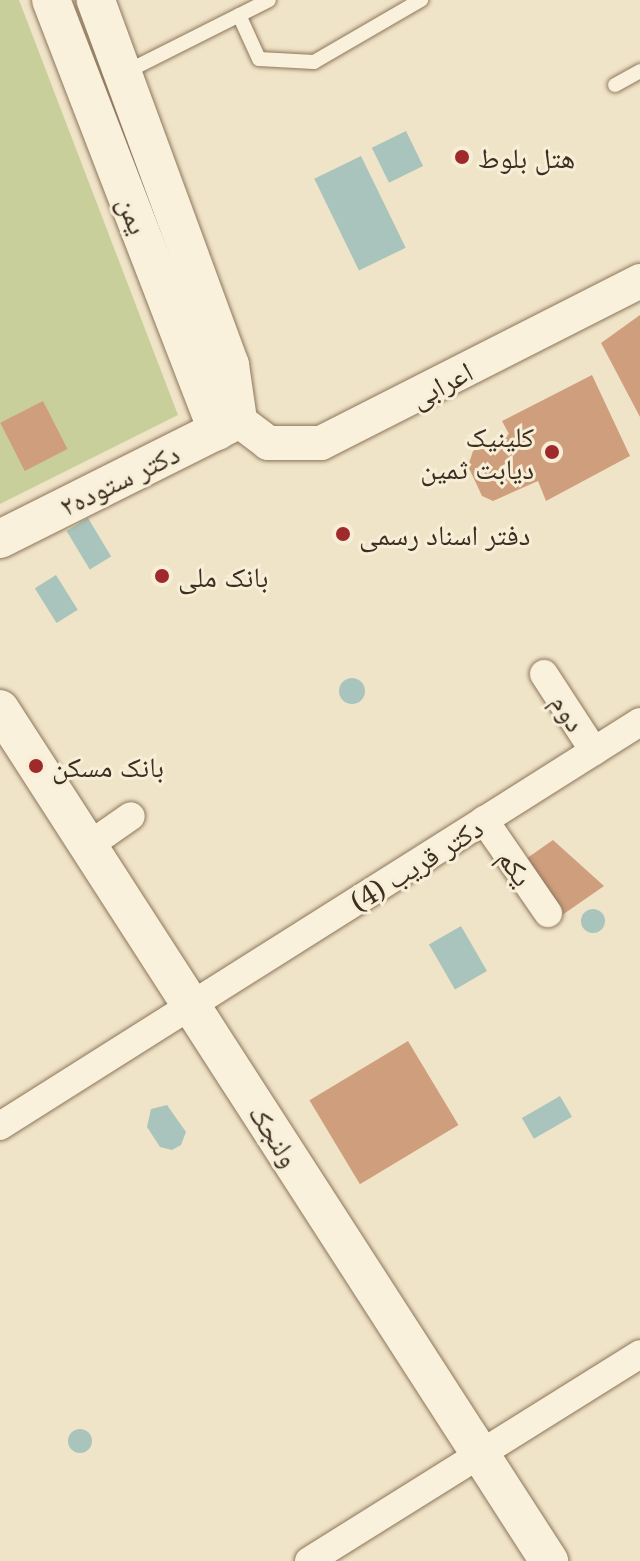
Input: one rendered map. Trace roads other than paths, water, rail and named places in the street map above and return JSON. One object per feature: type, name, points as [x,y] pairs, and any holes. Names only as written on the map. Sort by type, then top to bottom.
[{"type":"main road","name":"یمن","points":[[51,0],[228,426]]},
{"type":"main road","name":"یمن","points":[[96,0],[230,365],[228,426]]},
{"type":"main road","points":[[85,88],[124,73]]},
{"type":"main road","name":"دکتر ستوده۲","points":[[0,539],[228,426]]},
{"type":"main road","name":"ولنجک","points":[[0,709],[549,1561]]},
{"type":"street","name":"اعرابی","points":[[228,426],[268,443],[321,443],[640,281]]},
{"type":"street","name":"دوم","points":[[544,674],[594,751]]},
{"type":"street","name":"دکتر قریب (4)","points":[[0,1126],[640,722]]},
{"type":"street","points":[[88,846],[131,816]]},
{"type":"street","name":"یکم","points":[[484,820],[548,913]]},
{"type":"street","points":[[309,1561],[640,1354]]},
{"type":"lane","points":[[124,73],[269,0]]},
{"type":"lane","points":[[239,15],[259,59],[314,62],[421,0]]},
{"type":"lane","points":[[615,85],[640,71]]},
{"type":"water","points":[[406,131],[423,166],[389,183],[372,148]]},
{"type":"water","points":[[361,156],[406,248],[359,270],[314,179]]},
{"type":"water","points":[[88,518],[111,557],[90,569],[67,531]]},
{"type":"water","points":[[56,575],[78,610],[57,623],[35,588]]},
{"type":"water","points":[[352,678],[361,682],[365,691],[361,700],[352,704],[343,700],[339,691],[343,682]]},
{"type":"water","points":[[593,909],[602,912],[605,921],[602,930],[593,933],[584,930],[581,921],[584,912]]},
{"type":"water","points":[[461,926],[487,971],[455,990],[429,944]]},
{"type":"water","points":[[560,1096],[572,1117],[534,1139],[522,1118]]},
{"type":"water","points":[[167,1105],[186,1132],[181,1145],[172,1150],[160,1147],[147,1127],[151,1109]]},
{"type":"water","points":[[80,1429],[91,1436],[92,1441],[85,1452],[80,1453],[69,1446],[68,1441],[75,1430]]},
{"type":"place","name":"هتل بلوط","points":[[462,157]]},
{"type":"place","name":"کلینیک دیابت ثمین","points":[[552,452]]},
{"type":"place","name":"دفتر اسناد رسمی","points":[[343,534]]},
{"type":"place","name":"بانک ملی","points":[[162,576]]},
{"type":"place","name":"بانک مسکن","points":[[36,766]]}]
